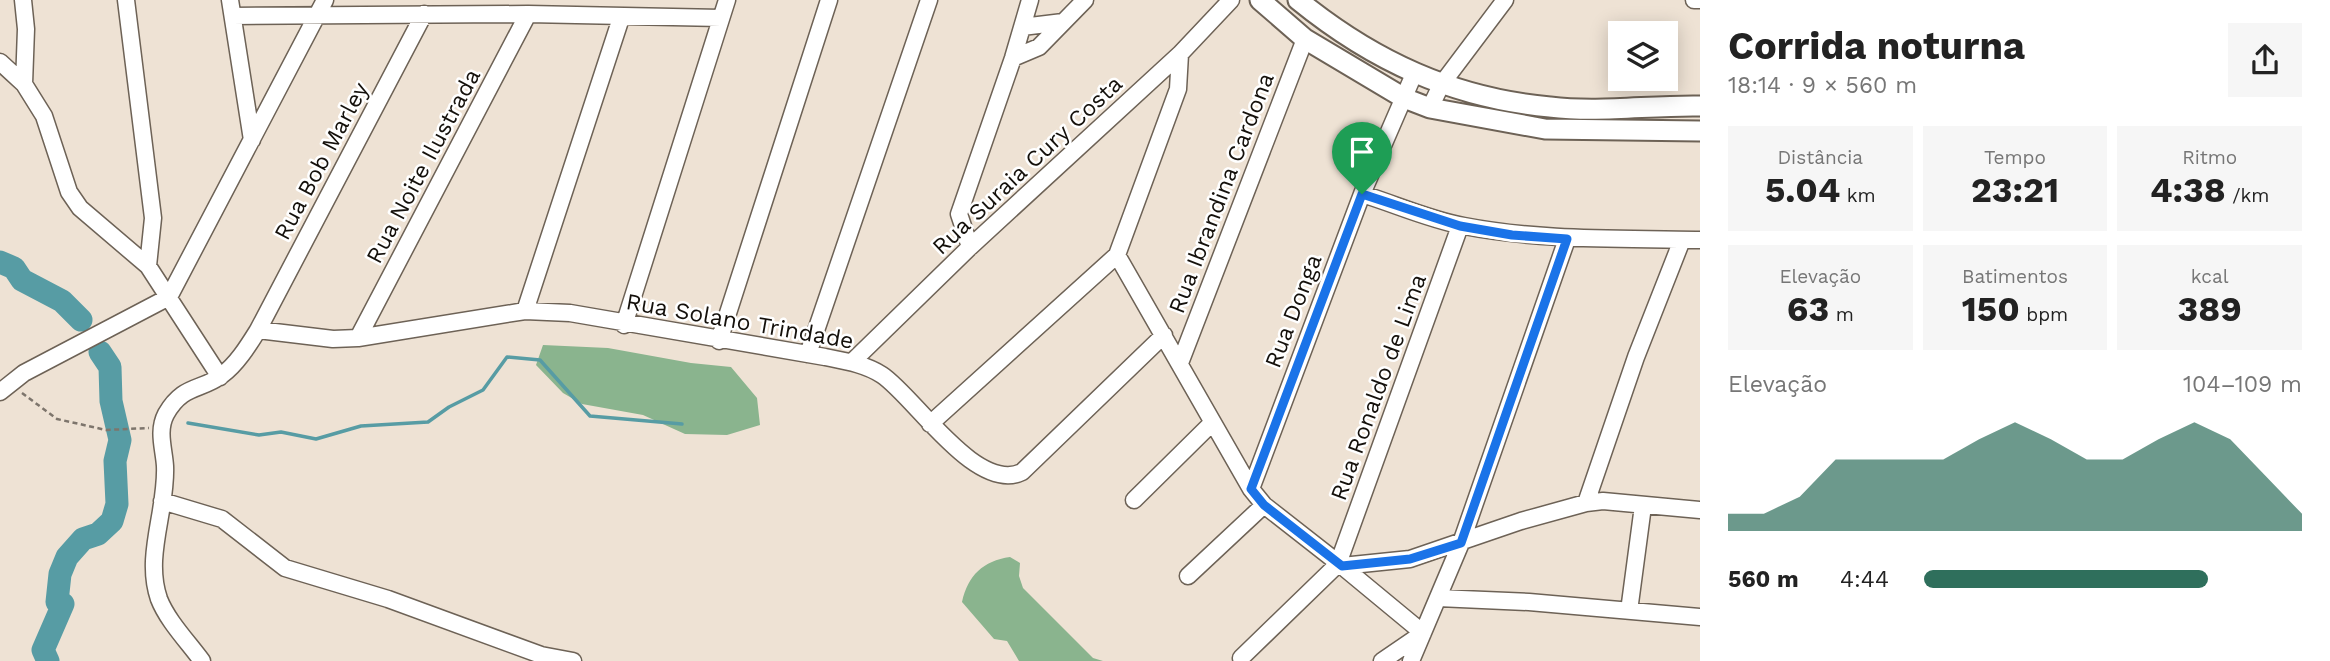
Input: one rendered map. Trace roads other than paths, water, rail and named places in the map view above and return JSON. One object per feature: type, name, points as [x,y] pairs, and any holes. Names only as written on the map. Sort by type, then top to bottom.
[{"type":"main road","points":[[1260,0],[1305,38],[1404,98],[1430,108],[1545,129],[1700,131]]},
{"type":"main road","points":[[1298,0],[1346,37],[1414,74],[1490,99],[1551,108],[1700,106]]},
{"type":"street","points":[[23,0],[26,29],[24,83]]},
{"type":"street","points":[[126,0],[153,218],[148,266]]},
{"type":"street","points":[[624,325],[727,0]]},
{"type":"street","points":[[719,341],[829,0]]},
{"type":"street","points":[[808,354],[929,0]]},
{"type":"street","points":[[970,247],[959,214],[1013,58],[1030,0]]},
{"type":"street","points":[[1013,58],[1040,47],[1085,0]]},
{"type":"street","name":"Rua Suraia Cury Costa","points":[[852,362],[970,247],[1180,54],[1231,0]]},
{"type":"street","points":[[1430,108],[1441,85],[1505,0]]},
{"type":"street","points":[[1694,0],[1700,0]]},
{"type":"street","points":[[252,140],[231,8],[321,7],[424,14],[721,18]]},
{"type":"street","points":[[4,387],[169,297],[321,7]]},
{"type":"street","name":"Rua Bob Marley","points":[[220,377],[241,356],[258,330],[424,14]]},
{"type":"street","name":"Rua Noite Ilustrada","points":[[358,338],[528,14]]},
{"type":"street","points":[[525,311],[621,18]]},
{"type":"street","points":[[1022,27],[1063,22]]},
{"type":"street","name":"Rua Ibrandina Cardona","points":[[1180,363],[1305,38]]},
{"type":"street","points":[[930,424],[1117,255],[1178,89],[1180,54]]},
{"type":"street","points":[[0,62],[24,83],[44,116],[54,154],[74,200],[106,232],[148,266],[220,377],[193,387],[166,414],[161,428],[165,468],[163,501],[155,542],[155,580],[160,602],[202,661]]},
{"type":"street","name":"Rua Donga","points":[[1251,489],[1362,194],[1414,74]]},
{"type":"street","points":[[1362,194],[1460,226],[1512,235],[1567,239],[1700,240]]},
{"type":"street","name":"Rua Ronaldo de Lima","points":[[1340,565],[1460,226]]},
{"type":"street","points":[[1411,661],[1461,543],[1567,239]]},
{"type":"street","points":[[1586,503],[1636,357],[1682,240]]},
{"type":"street","points":[[1117,255],[1180,363],[1211,424],[1251,489],[1264,505],[1423,633]]},
{"type":"street","name":"Rua Solano Trindade","points":[[258,330],[333,339],[358,338],[525,311],[570,313],[624,325],[852,362],[883,376],[941,436],[996,473],[1016,475],[1164,335]]},
{"type":"street","points":[[1134,500],[1211,424]]},
{"type":"street","points":[[163,501],[222,519],[285,568],[388,599],[541,655],[573,661]]},
{"type":"street","points":[[1241,659],[1340,565],[1410,559],[1521,521],[1586,503],[1603,501],[1643,506],[1699,506]]},
{"type":"street","points":[[1188,576],[1264,505]]},
{"type":"street","points":[[1629,611],[1643,506]]},
{"type":"street","points":[[1438,598],[1529,602],[1700,617]]},
{"type":"street","points":[[1382,661],[1423,633]]},
{"type":"waterway","points":[[0,262],[14,268],[22,280],[62,301],[81,320]]},
{"type":"waterway","points":[[48,661],[43,650],[63,604],[57,602],[60,574],[67,557],[83,539],[98,534],[112,521],[117,504],[115,461],[120,440],[111,401],[110,367],[100,352]]},
{"type":"waterway","points":[[188,423],[259,435],[281,432],[316,439],[361,426],[428,422],[449,407],[483,390],[507,357],[540,360],[590,416],[682,424]]}]
